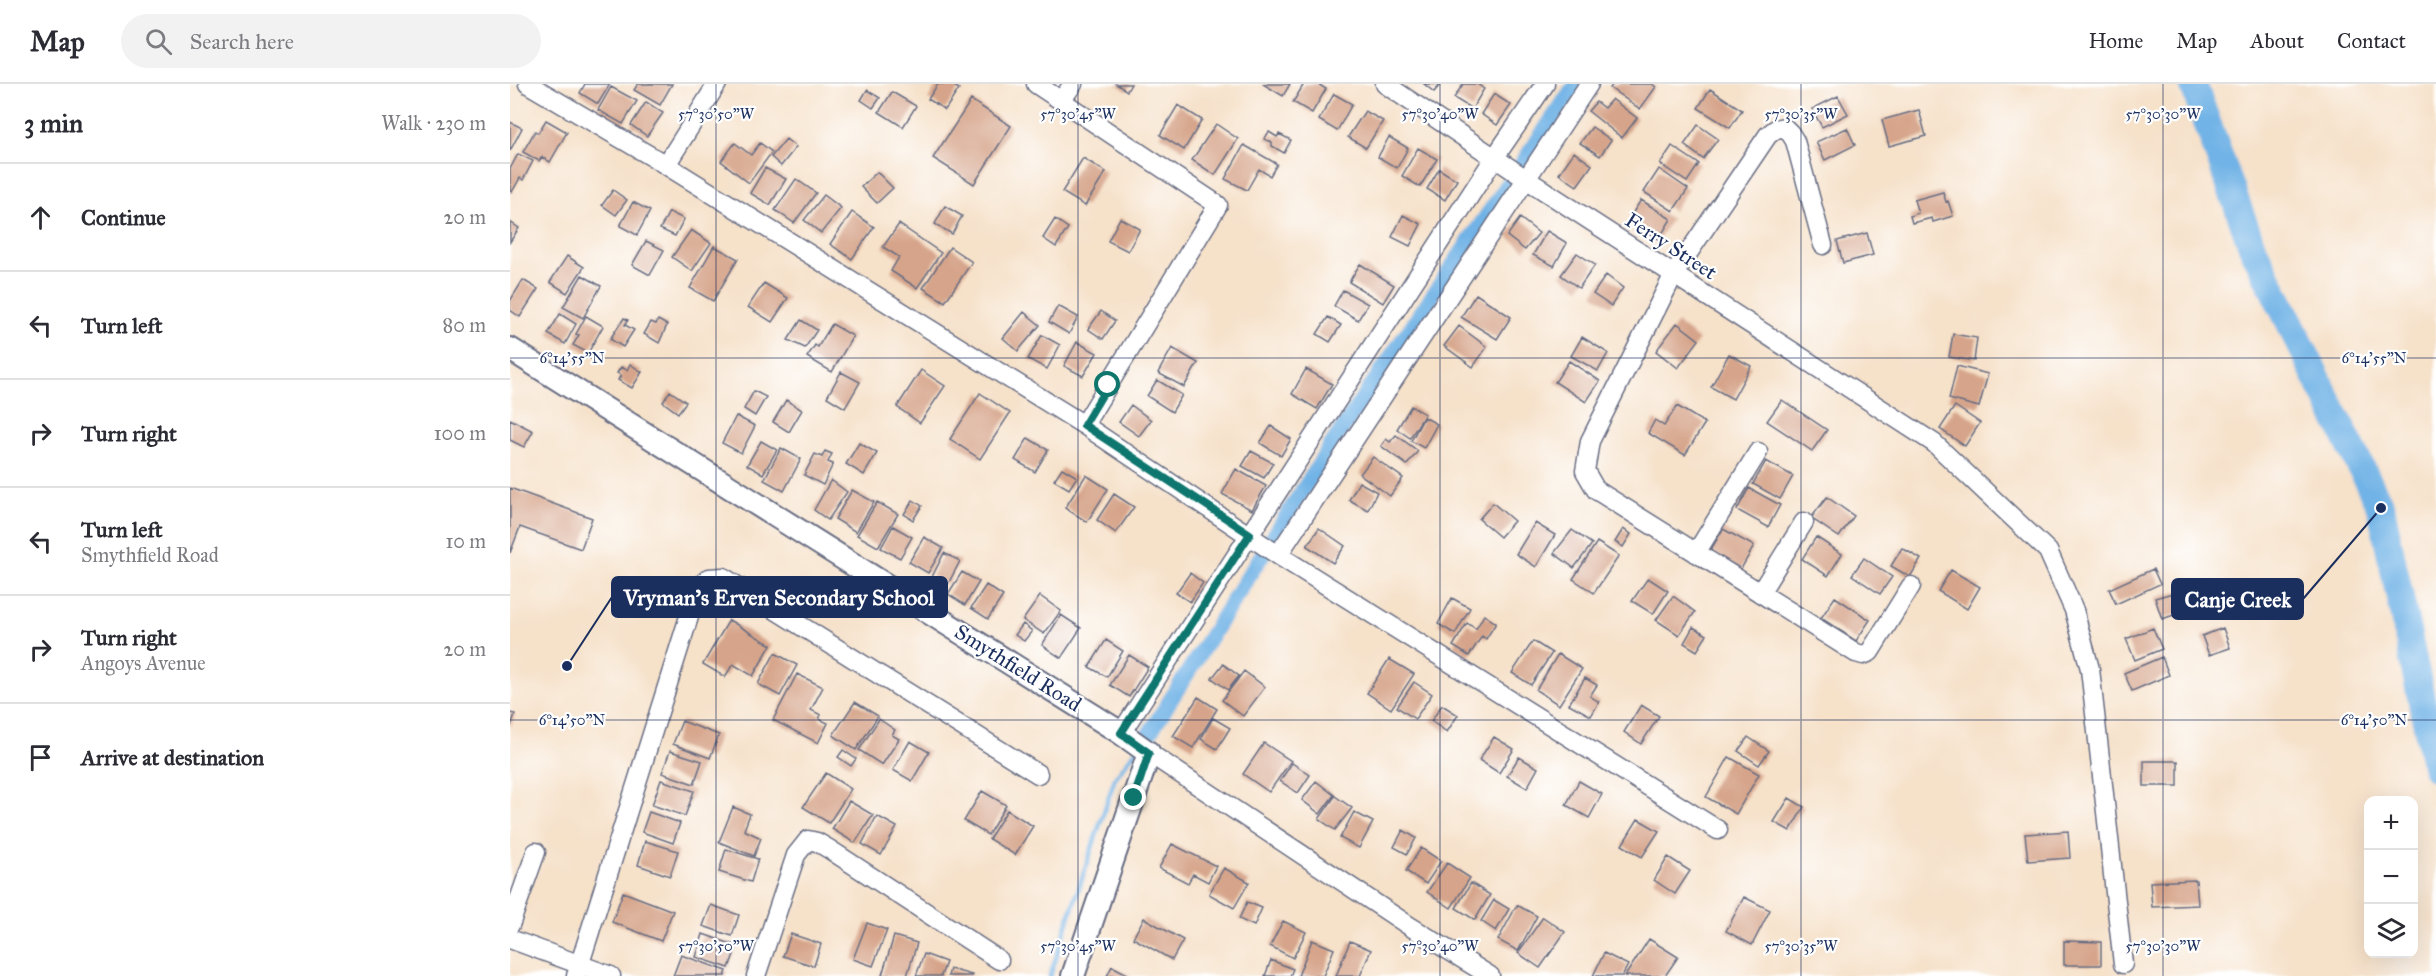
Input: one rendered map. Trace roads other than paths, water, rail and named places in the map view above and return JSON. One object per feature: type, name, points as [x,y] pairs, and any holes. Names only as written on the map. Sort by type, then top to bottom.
[{"type":"street","points":[[528,84],[666,165],[1084,425],[1250,534],[1278,555],[1718,830]]},
{"type":"street","points":[[666,165],[717,84]]},
{"type":"street","points":[[1036,84],[1218,205],[1084,425]]},
{"type":"street","points":[[1061,101],[1073,84]]},
{"type":"street","name":"Ferry Street","points":[[1385,84],[1526,179],[1934,443],[2048,551],[2074,610],[2090,669],[2123,964]]},
{"type":"street","points":[[1121,733],[1495,157],[1545,84]]},
{"type":"street","points":[[1278,555],[1589,84]]},
{"type":"street","points":[[1823,245],[1795,141],[1784,127],[1776,129],[1768,135],[1674,274],[1590,441],[1585,471],[1596,490],[1856,653],[1870,652],[1911,585]]},
{"type":"street","name":"Smythfield Road","points":[[510,349],[1121,733],[1411,927],[1490,976]]},
{"type":"street","points":[[1696,553],[1758,453]]},
{"type":"street","points":[[1760,593],[1804,522]]},
{"type":"street","points":[[578,971],[698,588],[709,578],[723,578],[1038,774]]},
{"type":"street","points":[[1072,976],[1149,753]]},
{"type":"street","points":[[756,976],[796,855],[808,840],[829,849],[999,960]]},
{"type":"street","points":[[510,925],[536,852]]},
{"type":"street","points":[[510,939],[578,971],[611,976]]},
{"type":"waterway","points":[[1147,737],[1330,447],[1576,84]]},
{"type":"waterway","points":[[2193,84],[2252,246],[2381,508],[2436,768]]},
{"type":"waterway","points":[[1050,976],[1115,778],[1136,750]]},
{"type":"place","name":"Canje Creek","points":[[2381,508]]},
{"type":"place","name":"Vryman's Erven Secondary School","points":[[567,666]]}]
